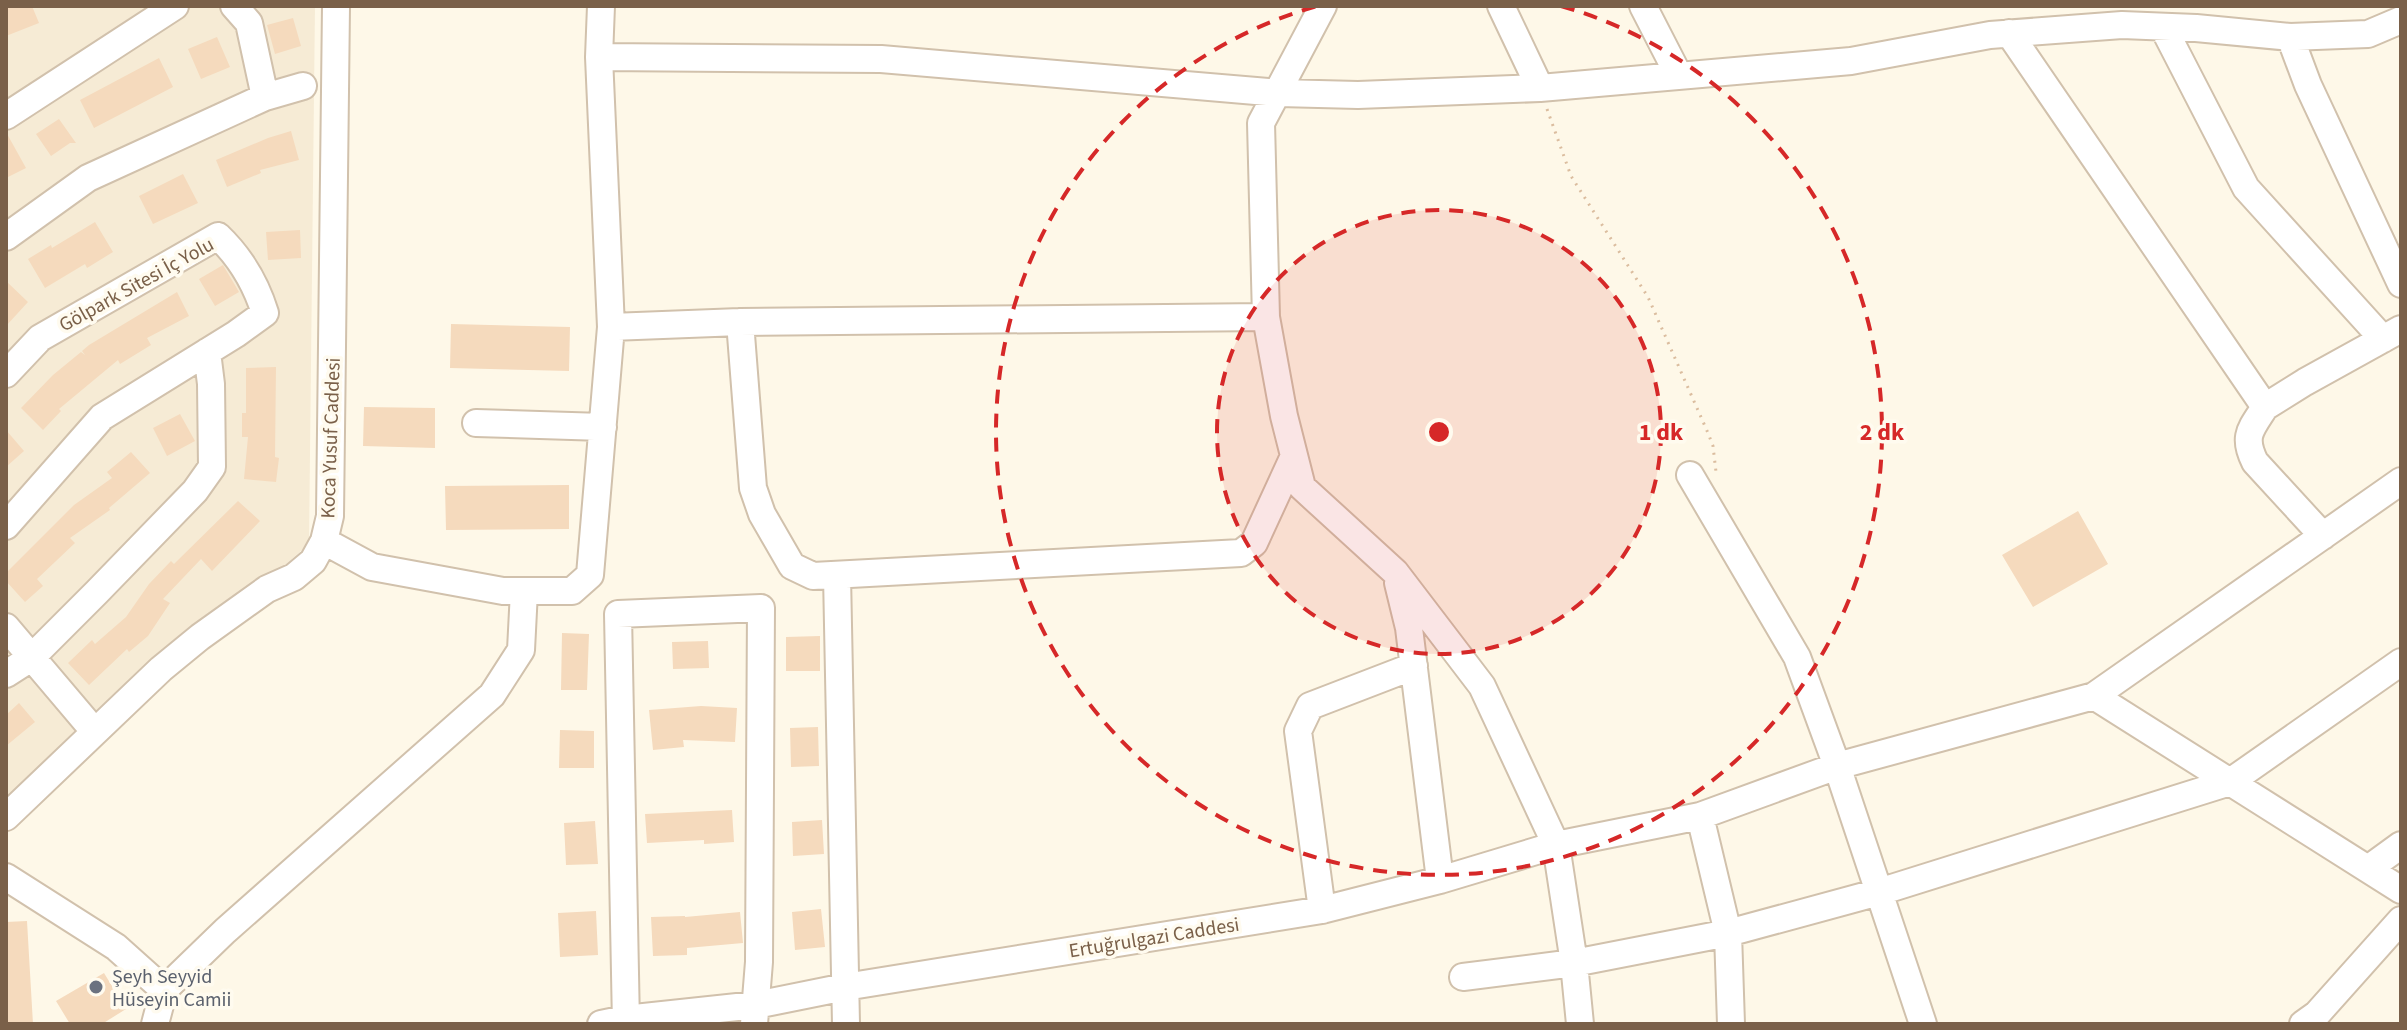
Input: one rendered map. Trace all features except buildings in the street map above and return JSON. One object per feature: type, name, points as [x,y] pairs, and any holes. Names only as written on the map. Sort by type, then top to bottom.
[{"type":"street","points":[[6,116],[175,6]]},
{"type":"street","points":[[234,6],[249,23],[265,97]]},
{"type":"street","name":"Koca Yusuf Caddesi","points":[[6,817],[161,669],[267,589],[294,577],[313,561],[324,541],[330,516],[336,6]]},
{"type":"street","points":[[324,541],[372,567],[503,591],[572,591],[590,575],[611,327],[599,57],[601,6]]},
{"type":"street","points":[[1323,6],[1261,123],[1266,317],[1294,456],[1302,487],[1395,572],[1482,686],[1556,845],[1580,1024]]},
{"type":"street","points":[[1501,6],[1540,88]]},
{"type":"street","points":[[1643,6],[1679,76]]},
{"type":"street","points":[[599,57],[881,59],[1279,93],[1358,95],[1540,88],[1851,61],[2116,16],[2163,27],[2290,37],[2368,34],[2401,20]]},
{"type":"street","points":[[2163,27],[2246,188],[2392,334],[2265,407],[2248,435],[2249,450],[2255,462],[2323,536]]},
{"type":"street","points":[[2009,33],[2265,407]]},
{"type":"street","points":[[2290,37],[2308,85],[2401,284]]},
{"type":"street","points":[[6,237],[88,178],[265,97],[303,86]]},
{"type":"street","name":"Gölpark Sitesi İç Yolu","points":[[6,374],[40,338],[218,236],[233,250],[258,292],[265,313],[102,417],[6,526]]},
{"type":"street","points":[[611,327],[740,322],[1266,317]]},
{"type":"street","points":[[740,322],[753,488],[762,514],[792,566],[813,576],[1241,553],[1254,543],[1294,456]]},
{"type":"street","points":[[6,674],[31,658],[195,491],[212,467],[211,384],[207,352]]},
{"type":"street","points":[[476,423],[603,427]]},
{"type":"street","points":[[1690,475],[1797,657],[1837,766],[1923,1024]]},
{"type":"street","name":"Ertuğrulgazi Caddesi","points":[[617,1022],[755,1014],[845,987],[1322,910],[1440,880],[1556,845],[1700,816],[1837,766],[2094,696],[2401,481]]},
{"type":"street","points":[[1395,572],[1409,628],[1440,880]]},
{"type":"street","points":[[837,575],[846,1024]]},
{"type":"street","points":[[155,1024],[164,990],[225,931],[492,695],[521,650],[524,591]]},
{"type":"street","points":[[617,1022],[618,614],[761,608],[759,962],[755,1014]]},
{"type":"street","points":[[6,627],[95,732]]},
{"type":"street","points":[[1463,977],[1574,963],[1728,933],[1879,892],[2230,782],[2401,662]]},
{"type":"street","points":[[1322,910],[1298,731],[1310,706],[1414,666]]},
{"type":"street","points":[[2094,696],[2401,890]]},
{"type":"street","points":[[1700,816],[1728,933],[1731,1024]]},
{"type":"street","points":[[2368,869],[2401,845]]},
{"type":"street","points":[[6,877],[116,947],[164,990]]},
{"type":"street","points":[[2303,1024],[2317,1014],[2401,920]]},
{"type":"path","points":[[1540,88],[1571,176],[1648,297],[1708,433],[1716,472],[1706,503]]},
{"type":"shaded area","points":[[6,6],[315,6],[309,544],[6,810]]},
{"type":"place","name":"Şeyh Seyyid Hüseyin Camii","points":[[96,987]]}]
